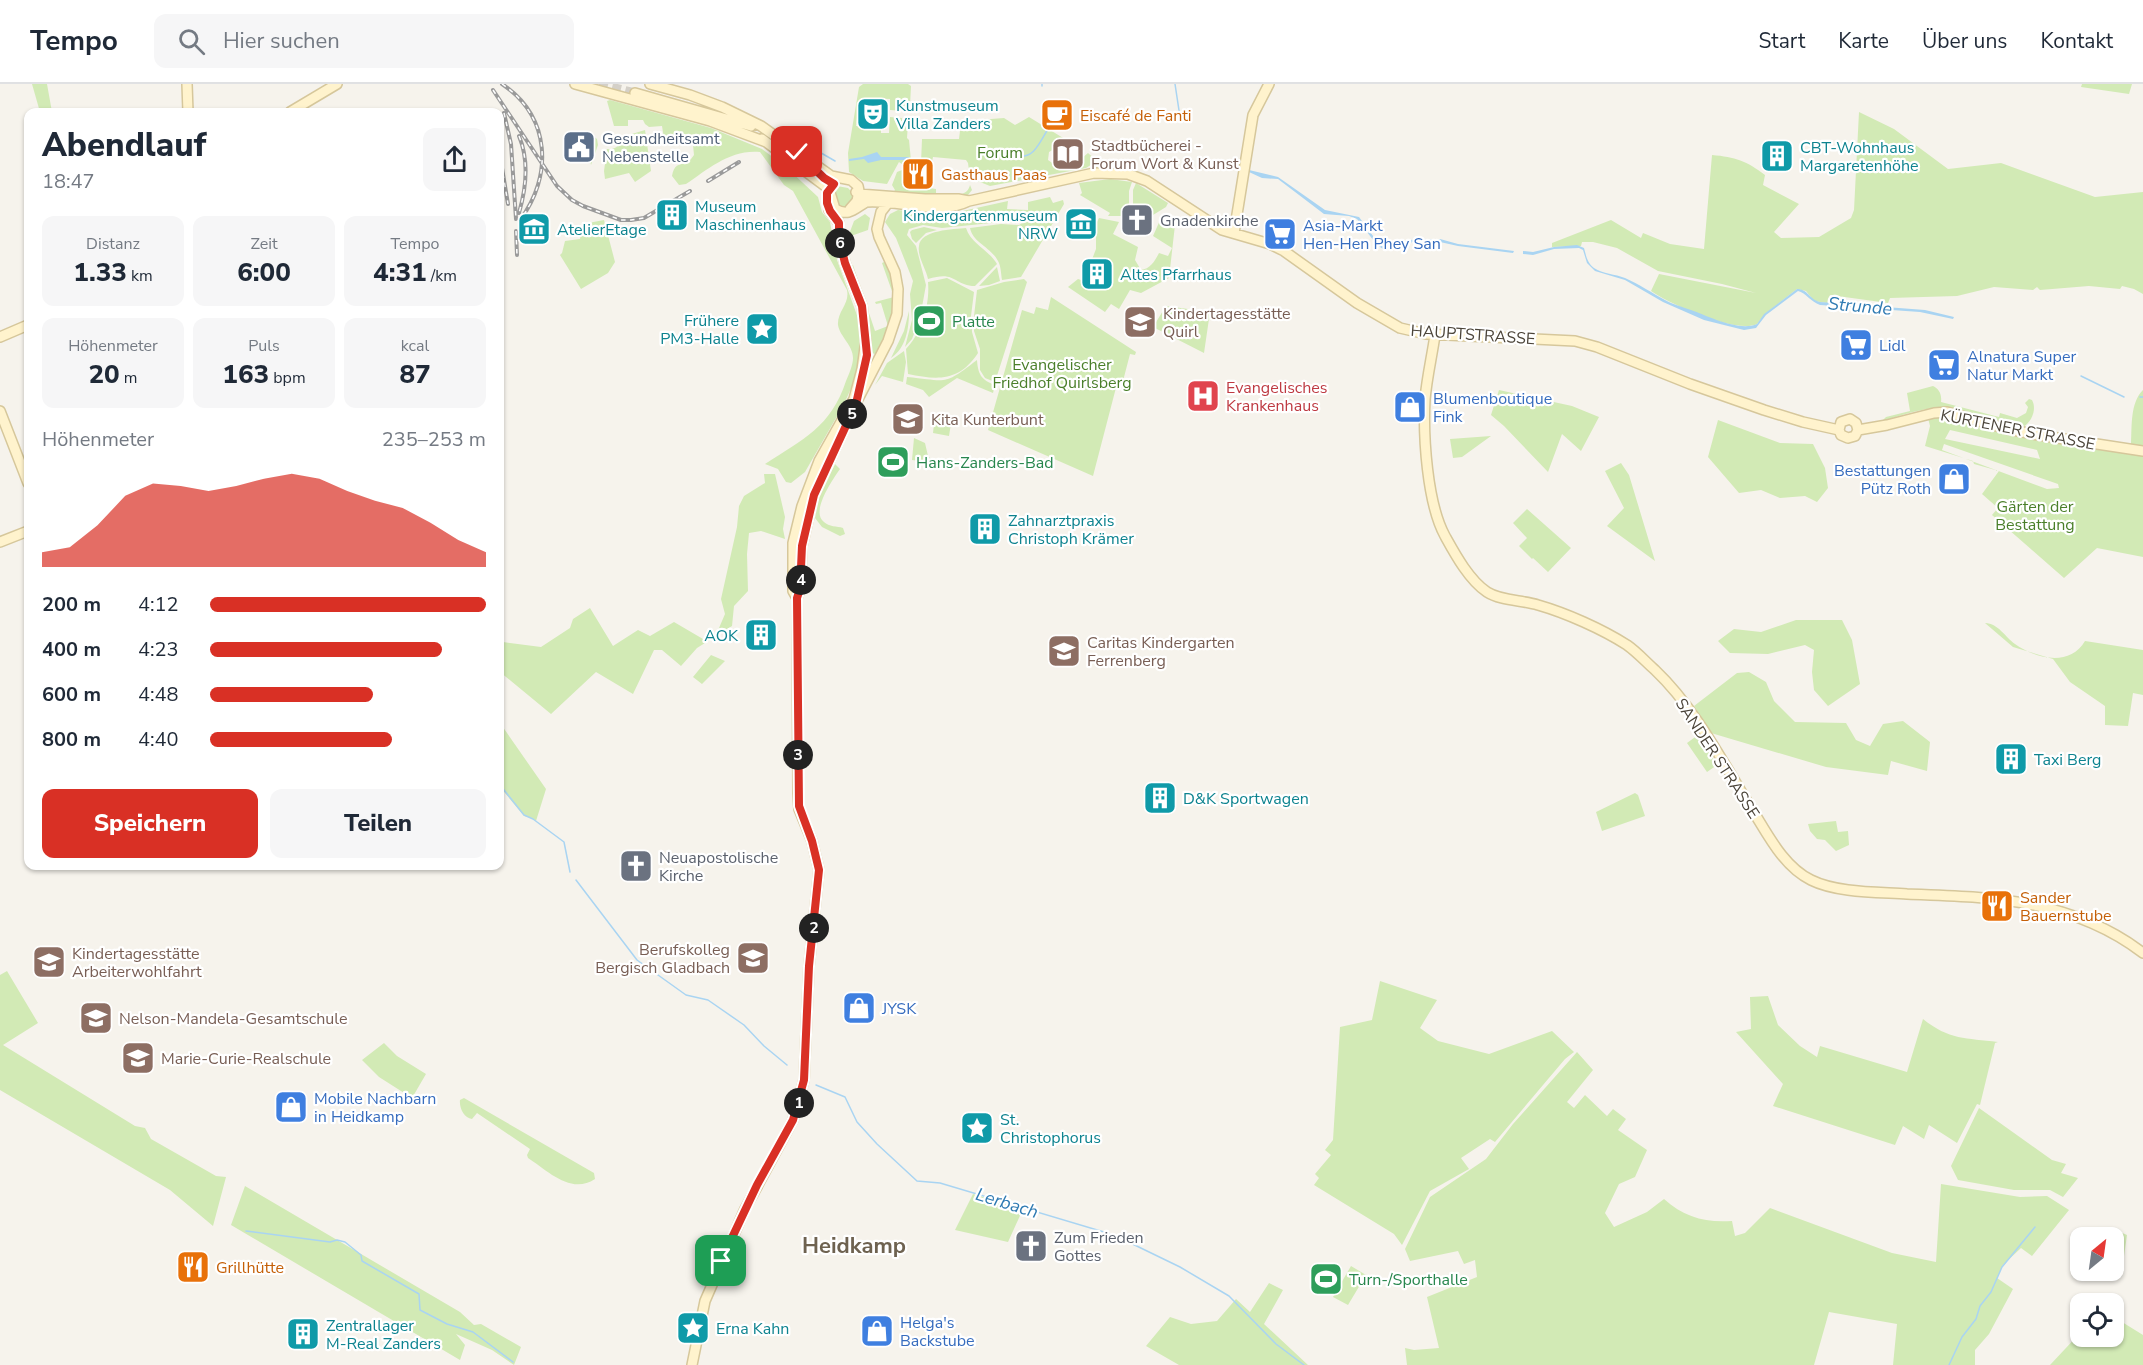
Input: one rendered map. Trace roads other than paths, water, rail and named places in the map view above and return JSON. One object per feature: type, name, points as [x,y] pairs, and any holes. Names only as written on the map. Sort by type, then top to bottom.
[{"type":"main road","points":[[187,84],[188,108]]},
{"type":"main road","points":[[297,108],[337,84]]},
{"type":"main road","points":[[575,84],[599,87],[710,121],[766,142]]},
{"type":"main road","points":[[650,84],[722,107],[761,126],[831,176],[835,209],[846,213],[855,211],[860,195]]},
{"type":"main road","points":[[1234,233],[1253,115],[1269,84]]},
{"type":"main road","points":[[635,93],[746,124],[784,143]]},
{"type":"main road","points":[[732,120],[833,187]]},
{"type":"main road","name":"HAUPTSTRASSE","points":[[969,201],[1094,173],[1121,173],[1136,176],[1214,225],[1277,247],[1344,294],[1392,324],[1413,332],[1575,341],[1597,347],[1764,410],[1803,423],[1839,430]]},
{"type":"main road","points":[[833,187],[851,180],[860,195],[870,201],[888,203],[938,207],[959,206],[969,201]]},
{"type":"main road","points":[[833,187],[828,206],[839,223],[839,238],[845,263],[862,306],[866,340],[866,363],[856,404]]},
{"type":"main road","points":[[860,195],[878,190],[897,198],[969,201]]},
{"type":"main road","points":[[692,1365],[705,1301],[712,1282],[749,1201],[793,1120],[804,1080],[809,966],[819,870],[798,800],[797,598],[800,589],[802,546],[814,495],[888,340],[898,308],[895,272],[879,237],[878,222],[888,203]]},
{"type":"main road","points":[[841,248],[846,213]]},
{"type":"main road","points":[[0,337],[24,327]]},
{"type":"main road","name":"SANDER STRASSE","points":[[1435,335],[1425,398],[1427,452],[1436,516],[1452,549],[1486,592],[1561,612],[1627,645],[1657,672],[1682,700],[1765,830],[1790,864],[1809,879],[1836,888],[1887,893],[1998,898],[2044,907],[2079,918],[2129,943],[2143,953]]},
{"type":"main road","points":[[797,598],[793,591],[792,559],[795,531],[807,491],[827,445],[854,399],[862,369],[866,340]]},
{"type":"main road","points":[[0,411],[24,473]]},
{"type":"main road","name":"KÜRTENER STRASSE","points":[[1858,430],[1947,412],[2028,433],[2143,451]]},
{"type":"main road","points":[[1850,419],[1856,423],[1858,430],[1854,437],[1848,438],[1842,436],[1839,430],[1842,421],[1850,419]]},
{"type":"main road","points":[[827,445],[829,454],[832,456]]},
{"type":"main road","points":[[0,542],[24,533]]},
{"type":"water","points":[[877,152],[881,157],[909,157],[910,160],[881,160],[868,163],[864,159],[849,161],[849,159]]},
{"type":"water","points":[[1249,170],[1278,177],[1325,210],[1359,217],[1379,244],[1384,247],[1409,240],[1440,239],[1458,244],[1514,251],[1513,253],[1440,242],[1417,241],[1383,249],[1377,245],[1357,219],[1324,214],[1278,179],[1262,178]]},
{"type":"water","points":[[1577,245],[1584,248],[1587,259],[1594,268],[1625,278],[1672,303],[1733,325],[1757,324],[1764,314],[1797,289],[1801,289],[1820,302],[1925,310],[1954,317],[1953,319],[1920,312],[1820,305],[1798,291],[1766,315],[1756,328],[1744,330],[1704,320],[1663,302],[1625,280],[1595,271],[1587,263],[1583,250],[1579,248],[1554,249],[1533,255],[1523,254],[1523,251],[1533,252]]},
{"type":"waterway","name":"Strunde","points":[[1175,84],[1180,117]]},
{"type":"waterway","name":"Strunde","points":[[1006,158],[1023,157],[1033,152],[1048,129]]},
{"type":"waterway","name":"Strunde","points":[[816,150],[835,161]]},
{"type":"waterway","name":"Strunde","points":[[2081,376],[2124,397]]},
{"type":"waterway","name":"Lerbach","points":[[504,790],[524,815],[564,842],[570,872]]},
{"type":"waterway","name":"Lerbach","points":[[576,880],[637,960],[686,995],[708,1000],[744,1025],[787,1065]]},
{"type":"waterway","name":"Lerbach","points":[[816,1085],[845,1097],[857,1122],[917,1181],[940,1183],[1114,1235],[1180,1267],[1229,1296],[1276,1344],[1304,1365]]},
{"type":"waterway","points":[[1949,1365],[1962,1337],[1976,1319],[1980,1306],[1991,1292],[2002,1267],[2035,1227]]},
{"type":"waterway","points":[[246,1231],[345,1242],[361,1255],[362,1261],[419,1294],[420,1310],[447,1324],[473,1332],[513,1362]]},
{"type":"tunnel","points":[[599,84],[635,93]]},
{"type":"railway","points":[[502,84],[530,113],[538,130],[542,148],[542,166],[538,185],[531,203],[520,220]]},
{"type":"railway","points":[[493,90],[557,186],[572,200],[583,206],[621,220],[631,220],[644,218],[690,191]]},
{"type":"railway","points":[[504,113],[511,144],[516,219]]},
{"type":"railway","points":[[519,136],[525,165],[519,213]]},
{"type":"railway","points":[[708,181],[739,162]]},
{"type":"railway","points":[[504,180],[508,204]]},
{"type":"railway","points":[[516,231],[517,255]]},
{"type":"place","name":"Kunstmuseum Villa Zanders","points":[[873,114]]},
{"type":"place","name":"Eiscafé de Fanti","points":[[1057,115]]},
{"type":"place","name":"Gesundheitsamt Nebenstelle","points":[[579,147]]},
{"type":"place","name":"Stadtbücherei - Forum Wort & Kunst","points":[[1068,154]]},
{"type":"place","name":"CBT-Wohnhaus Margaretenhöhe","points":[[1777,156]]},
{"type":"place","name":"Gasthaus Paas","points":[[918,174]]},
{"type":"place","name":"Museum Maschinenhaus","points":[[672,215]]},
{"type":"place","name":"Gnadenkirche","points":[[1137,220]]},
{"type":"place","name":"Kindergartenmuseum NRW","points":[[1081,224]]},
{"type":"place","name":"AtelierEtage","points":[[534,229]]},
{"type":"place","name":"Asia-Markt Hen-Hen Phey San","points":[[1280,234]]},
{"type":"place","name":"Altes Pfarrhaus","points":[[1097,274]]},
{"type":"place","name":"Platte","points":[[929,321]]},
{"type":"place","name":"Kindertagesstätte Quirl","points":[[1140,322]]},
{"type":"place","name":"Frühere PM3-Halle","points":[[762,329]]},
{"type":"place","name":"Lidl","points":[[1856,345]]},
{"type":"place","name":"Alnatura Super Natur Markt","points":[[1944,365]]},
{"type":"place","name":"Evangelisches Krankenhaus","points":[[1203,396]]},
{"type":"place","name":"Blumenboutique Fink","points":[[1410,407]]},
{"type":"place","name":"Kita Kunterbunt","points":[[908,419]]},
{"type":"place","name":"Hans-Zanders-Bad","points":[[893,462]]},
{"type":"place","name":"Bestattungen Pütz Roth","points":[[1954,479]]},
{"type":"place","name":"Zahnarztpraxis Christoph Krämer","points":[[985,529]]},
{"type":"place","name":"AOK","points":[[761,635]]},
{"type":"place","name":"Caritas Kindergarten Ferrenberg","points":[[1064,651]]},
{"type":"place","name":"Taxi Berg","points":[[2011,759]]},
{"type":"place","name":"D&K Sportwagen","points":[[1160,798]]},
{"type":"place","name":"Neuapostolische Kirche","points":[[636,866]]},
{"type":"place","name":"Sander Bauernstube","points":[[1997,906]]},
{"type":"place","name":"Berufskolleg Bergisch Gladbach","points":[[753,958]]},
{"type":"place","name":"Kindertagesstätte Arbeiterwohlfahrt","points":[[49,962]]},
{"type":"place","name":"JYSK","points":[[859,1008]]},
{"type":"place","name":"Nelson-Mandela-Gesamtschule","points":[[96,1018]]},
{"type":"place","name":"Marie-Curie-Realschule","points":[[138,1058]]},
{"type":"place","name":"Mobile Nachbarn in Heidkamp","points":[[291,1107]]},
{"type":"place","name":"St. Christophorus","points":[[977,1128]]},
{"type":"place","name":"Zum Frieden Gottes","points":[[1031,1246]]},
{"type":"place","name":"Grillhütte","points":[[193,1267]]},
{"type":"place","name":"Turn-/Sporthalle","points":[[1326,1279]]},
{"type":"place","name":"Erna Kahn","points":[[693,1328]]},
{"type":"place","name":"Helga's Backstube","points":[[877,1331]]},
{"type":"place","name":"Zentrallager M-Real Zanders","points":[[303,1334]]},
{"type":"district","name":"Heidkamp","points":[[854,1245]]},
{"type":"park label","name":"Forum","points":[[1000,152]]},
{"type":"park label","name":"Evangelischer Friedhof Quirlsberg","points":[[1062,373]]},
{"type":"park label","name":"Gärten der Bestattung","points":[[2035,515]]}]
